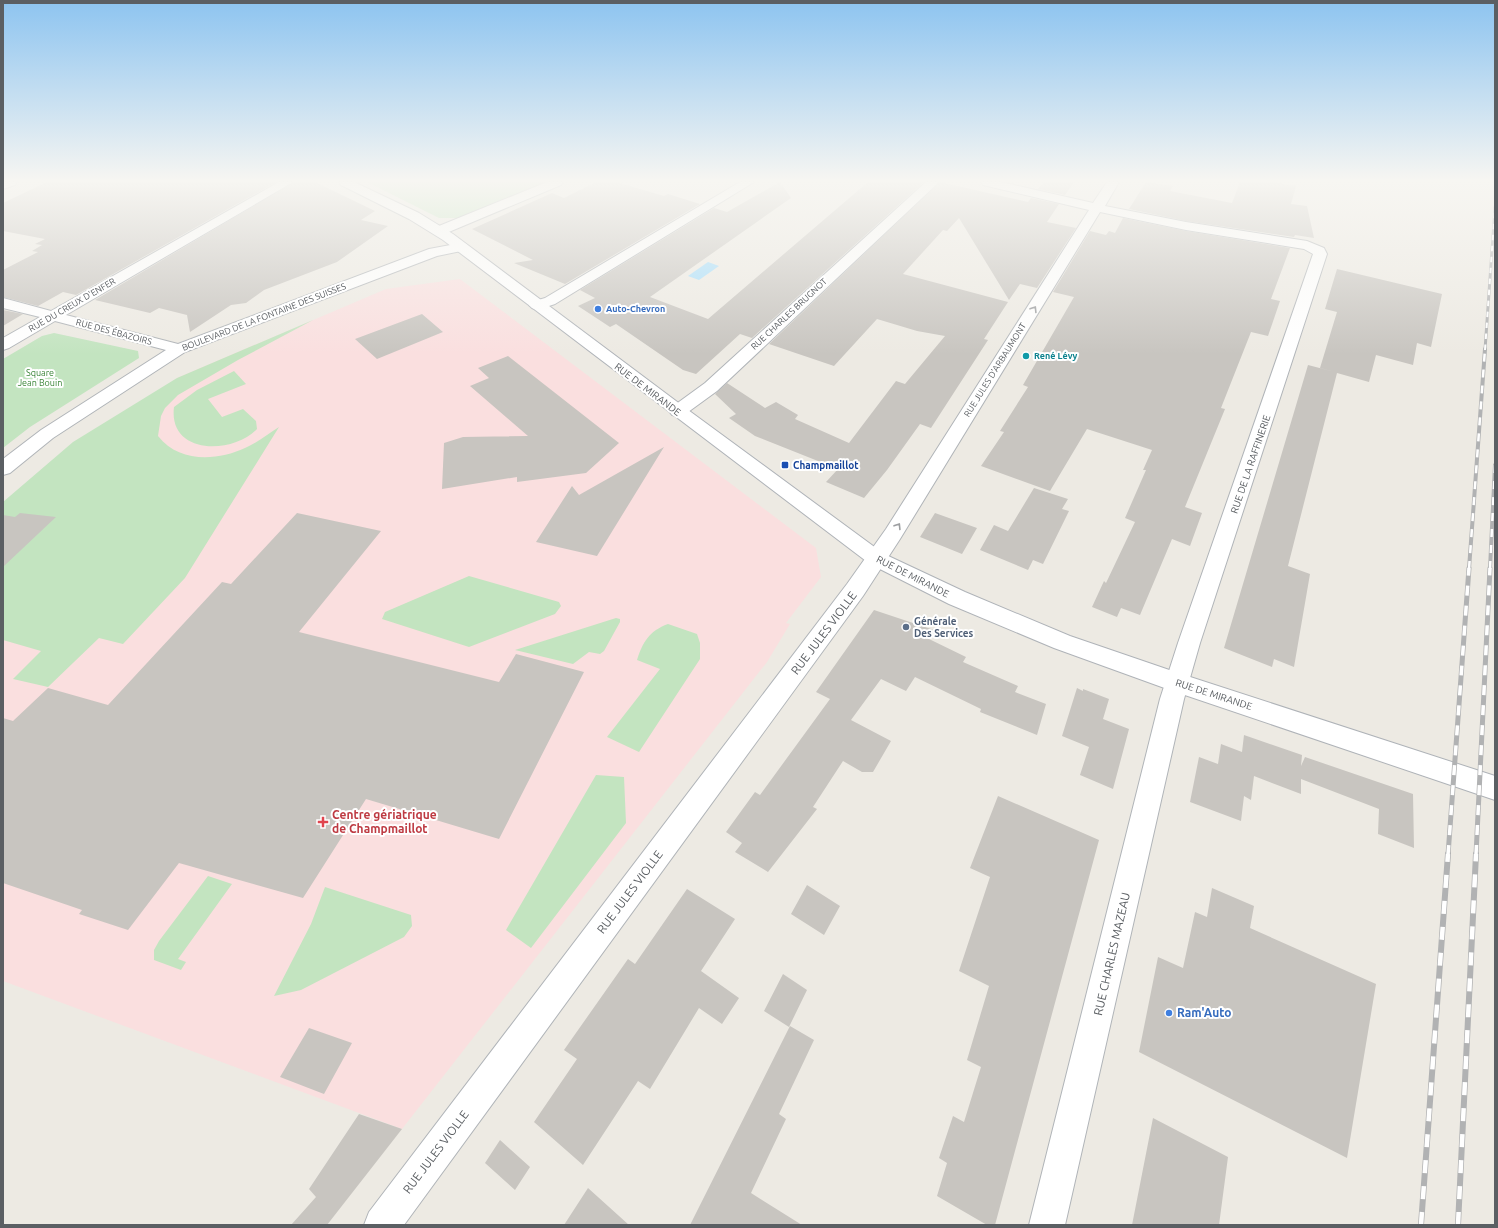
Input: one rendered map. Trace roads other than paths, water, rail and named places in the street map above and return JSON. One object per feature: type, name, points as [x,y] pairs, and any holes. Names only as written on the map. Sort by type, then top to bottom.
[{"type":"street","name":"RUE DU CREUX D'ENFER","points":[[3,345],[186,239]]},
{"type":"street","name":"RUE DE MIRANDE","points":[[451,239],[536,305],[877,558],[957,598],[1006,620],[1062,642],[1178,683],[1495,788]]},
{"type":"street","points":[[536,305],[550,301],[653,239]]},
{"type":"street","name":"RUE CHARLES BRUGNOT","points":[[678,411],[711,387],[871,239]]},
{"type":"street","name":"RUE JULES D'ARBAUMONT","points":[[877,558],[1077,239]]},
{"type":"street","name":"RUE DE LA RAFFINERIE","points":[[1178,683],[1320,254],[1319,251],[1307,245],[1269,239]]},
{"type":"street","name":"BOULEVARD DE LA FONTAINE DES SUISSES","points":[[3,469],[47,434],[179,349],[434,252],[461,246]]},
{"type":"street","name":"RUE DES ÉBAZOIRS","points":[[3,304],[179,349]]},
{"type":"street","name":"RUE JULES VIOLLE","points":[[382,1225],[855,590],[877,558]]},
{"type":"street","name":"RUE CHARLES MAZEAU","points":[[1047,1225],[1178,683]]},
{"type":"water","points":[[708,262],[719,266],[699,280],[688,276]]},
{"type":"railway","points":[[1485,350],[1493,239]]},
{"type":"railway","points":[[1469,569],[1485,349]]},
{"type":"railway","points":[[1490,569],[1495,465]]},
{"type":"railway","points":[[1448,855],[1469,568]]},
{"type":"railway","points":[[1476,855],[1490,568]]},
{"type":"railway","points":[[1421,1225],[1448,854]]},
{"type":"railway","points":[[1458,1225],[1476,854]]},
{"type":"place","name":"Auto-Chevron","points":[[598,309]]},
{"type":"place","name":"René Lévy","points":[[1026,356]]},
{"type":"place","name":"Champmaillot","points":[[785,465]]},
{"type":"place","name":"Générale Des Services","points":[[906,627]]},
{"type":"place","name":"Centre gériatrique de Champmaillot","points":[[323,822]]},
{"type":"place","name":"Ram'Auto","points":[[1169,1013]]},
{"type":"park label","name":"Square Jean Bouin","points":[[40,378]]}]
